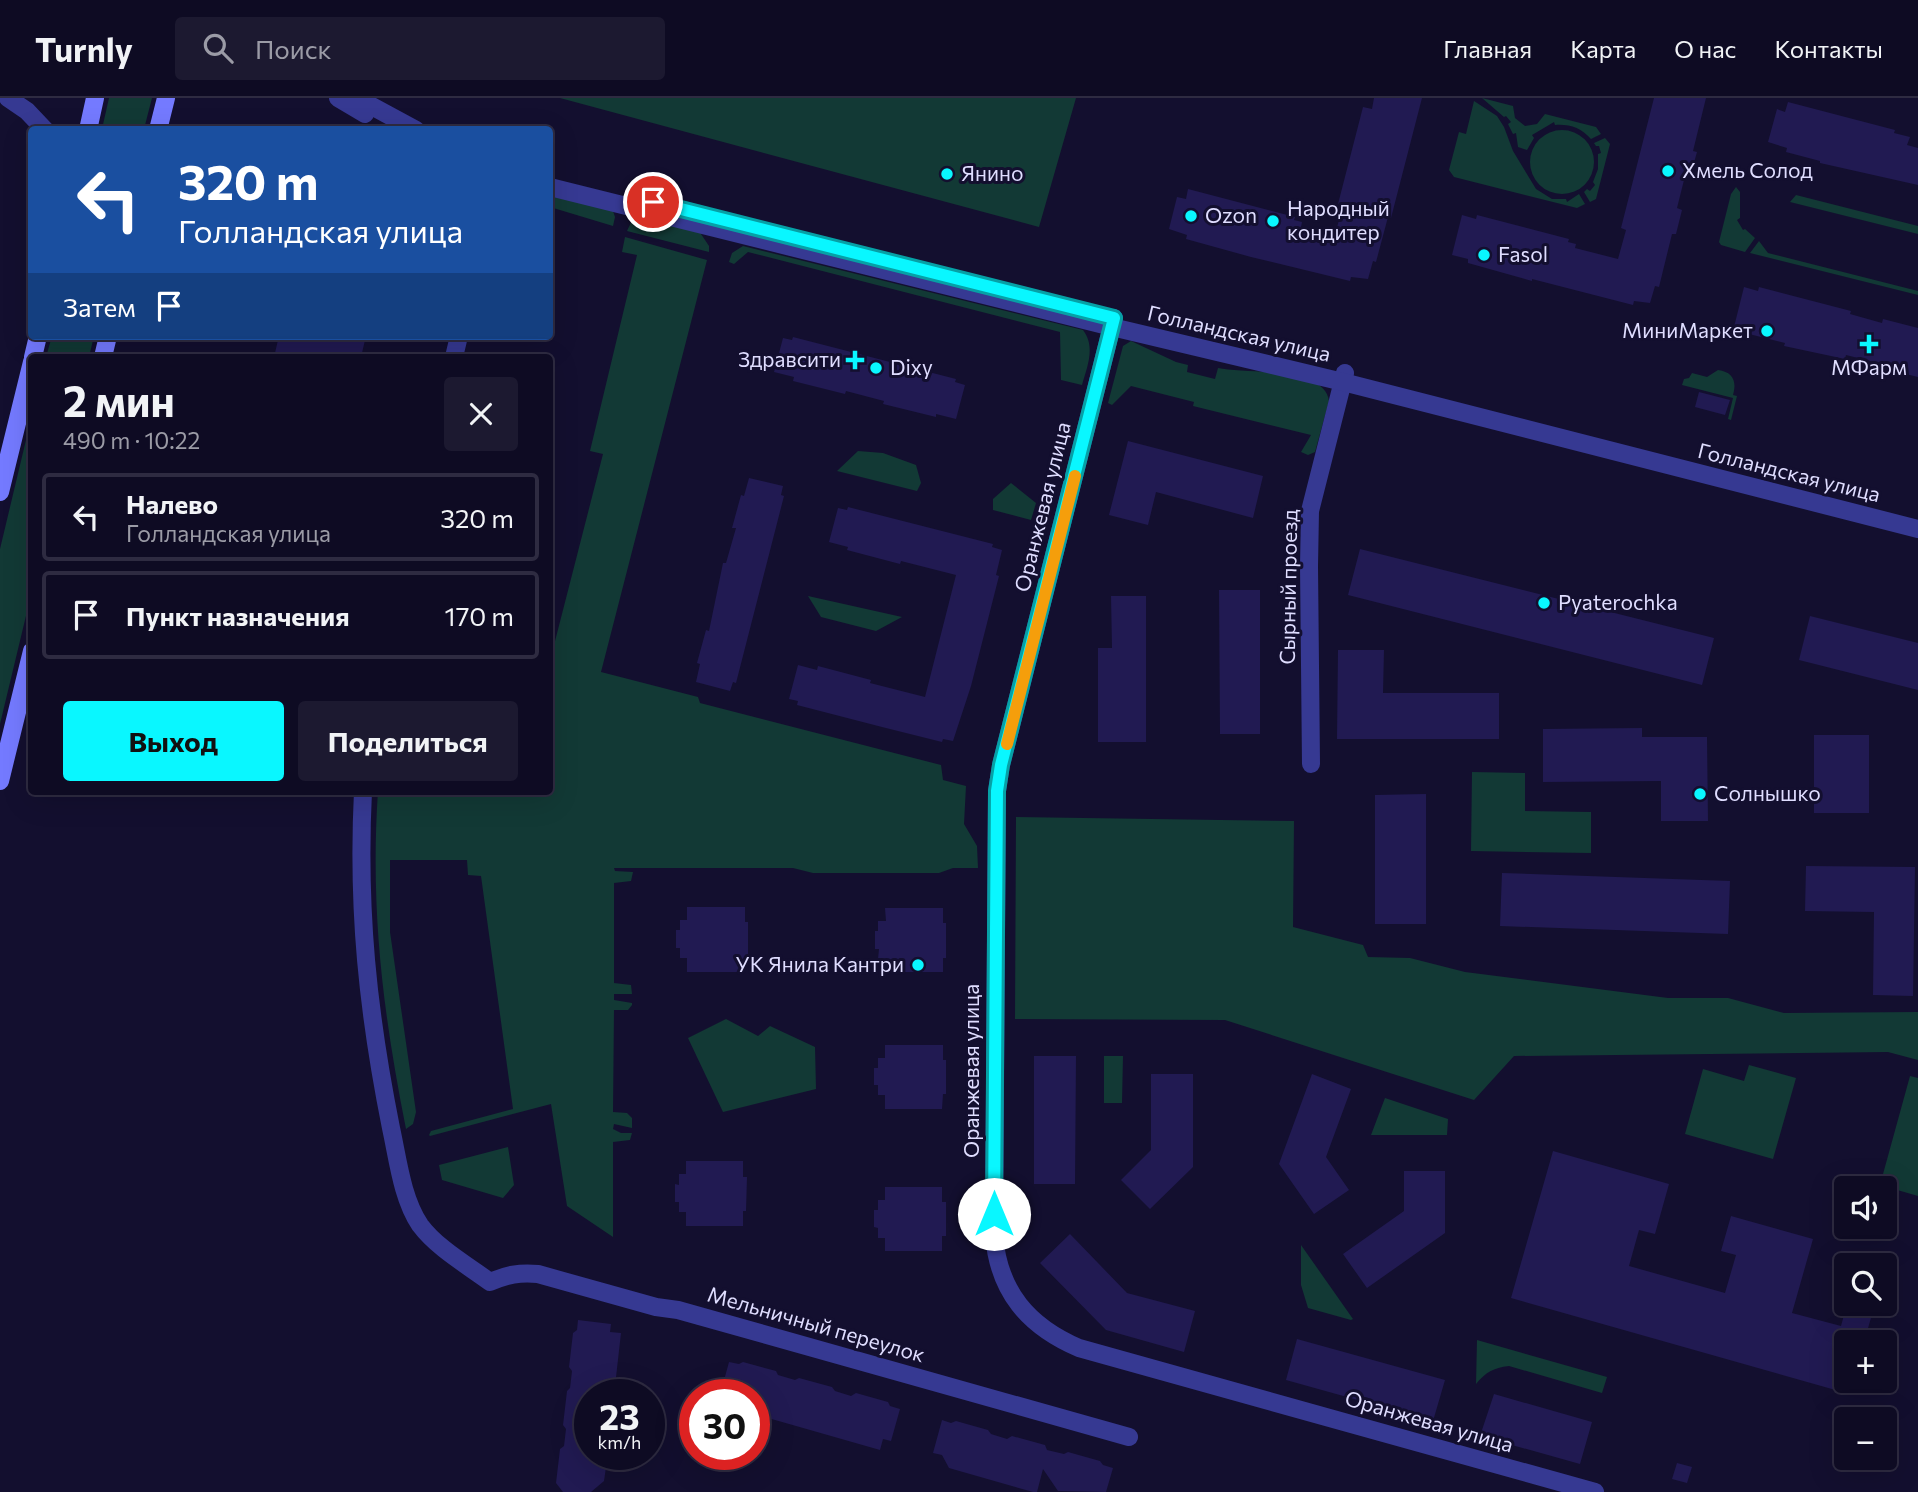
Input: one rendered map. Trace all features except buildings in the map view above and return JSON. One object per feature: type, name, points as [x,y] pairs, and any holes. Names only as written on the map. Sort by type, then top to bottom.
[{"type":"main road","points":[[89,126],[95,98]]},
{"type":"main road","points":[[159,126],[166,98]]},
{"type":"main road","points":[[0,492],[28,376]]},
{"type":"main road","points":[[0,782],[28,667]]},
{"type":"street","points":[[8,98],[27,111],[41,126]]},
{"type":"street","points":[[160,126],[175,98]]},
{"type":"street","points":[[338,98],[385,126]]},
{"type":"street","points":[[357,98],[409,126]]},
{"type":"street","name":"Голландская улица","points":[[553,177],[1113,323]]},
{"type":"street","name":"Голландская улица","points":[[553,188],[1918,517]]},
{"type":"street","name":"Оранжевая улица","points":[[1113,323],[1001,765],[997,791],[994,1236],[1003,1282],[1023,1310],[1043,1329],[1079,1349],[1595,1492]]},
{"type":"street","name":"Голландская улица","points":[[1344,377],[1918,529]]},
{"type":"street","name":"Сырный проезд","points":[[1311,764],[1310,511],[1344,377]]},
{"type":"street","name":"Мельничный переулок","points":[[363,795],[361,894],[365,974],[375,1049],[410,1206],[431,1237],[490,1282],[510,1274],[538,1274],[656,1307],[678,1310],[1129,1437]]},
{"type":"green space","points":[[109,98],[152,98],[145,126],[103,126]]},
{"type":"green space","name":"Янино","points":[[560,98],[1076,98],[1039,227]]},
{"type":"green space","points":[[1482,98],[1513,106],[1515,118],[1525,126],[1537,124],[1545,114],[1596,127],[1601,134],[1591,139],[1579,129],[1555,125],[1554,122],[1532,135],[1534,138],[1527,150],[1518,147],[1516,133],[1513,134],[1508,124],[1511,122],[1506,116]]},
{"type":"green space","points":[[1474,101],[1497,116],[1513,151],[1536,189],[1552,199],[1566,199],[1567,202],[1579,194],[1585,204],[1577,208],[1454,177],[1449,170],[1459,132],[1466,134]]},
{"type":"green space","points":[[1562,130],[1580,136],[1588,144],[1594,162],[1588,180],[1580,188],[1562,194],[1544,188],[1536,180],[1530,162],[1536,144],[1544,136]]},
{"type":"green space","points":[[1605,138],[1610,144],[1596,199],[1590,202],[1584,192],[1587,189],[1590,191],[1595,185],[1593,182],[1598,169],[1598,154],[1601,153],[1599,146],[1594,143]]},
{"type":"green space","points":[[1736,187],[1740,192],[1740,218],[1737,220],[1743,230],[1755,238],[1745,252],[1719,242],[1731,194]]},
{"type":"green space","points":[[553,193],[613,211],[613,226],[553,208]]},
{"type":"green space","points":[[1796,195],[1918,226],[1918,234],[1790,202]]},
{"type":"green space","points":[[634,216],[699,231],[709,246],[709,252],[627,231]]},
{"type":"green space","points":[[625,237],[707,260],[601,672],[698,697],[700,703],[941,765],[943,780],[966,786],[964,824],[977,846],[978,868],[953,868],[939,873],[813,873],[793,868],[614,868],[615,871],[633,872],[631,881],[614,883],[614,983],[631,985],[632,994],[614,994],[614,1000],[632,1005],[628,1010],[614,1010],[613,1112],[627,1113],[632,1118],[632,1128],[614,1124],[613,1129],[621,1133],[632,1133],[630,1140],[613,1142],[613,1237],[567,1206],[551,1104],[429,1135],[431,1131],[513,1109],[481,876],[468,875],[467,860],[390,860],[390,932],[416,1112],[413,1124],[406,1129],[380,961],[376,835],[378,795],[553,795],[553,649],[603,454],[590,451],[637,255],[622,252]]},
{"type":"green space","points":[[1759,241],[1768,253],[1918,291],[1918,295],[1750,253]]},
{"type":"green space","points":[[743,246],[1083,330],[1090,350],[1082,385],[1061,380],[1060,332],[748,252],[734,264],[729,262],[732,253]]},
{"type":"green space","points":[[51,340],[93,340],[90,354],[47,354]]},
{"type":"green space","points":[[1131,341],[1188,365],[1187,372],[1215,379],[1218,368],[1282,374],[1314,382],[1324,390],[1329,401],[1315,452],[1308,455],[1301,452],[1311,435],[1193,406],[1194,402],[1131,386],[1112,405],[1108,403],[1123,346]]},
{"type":"green space","points":[[1718,370],[1730,375],[1734,381],[1733,395],[1737,396],[1731,420],[1728,419],[1733,398],[1682,385],[1684,379],[1689,378],[1692,373],[1707,377]]},
{"type":"green space","points":[[28,432],[28,607],[0,724],[0,549]]},
{"type":"green space","points":[[858,451],[883,453],[916,465],[921,483],[917,491],[837,471]]},
{"type":"green space","points":[[1011,483],[1036,503],[1031,520],[993,510],[993,499]]},
{"type":"green space","points":[[808,596],[902,617],[876,631],[821,617]]},
{"type":"green space","points":[[1472,772],[1525,773],[1525,811],[1591,812],[1591,853],[1471,851]]},
{"type":"green space","points":[[1016,817],[1294,821],[1293,927],[1363,945],[1368,957],[1410,958],[1465,972],[1668,998],[1728,998],[1784,1013],[1918,1012],[1918,1060],[1888,1052],[1514,1056],[1474,1100],[1225,1020],[1015,1019]]},
{"type":"green space","points":[[726,1019],[758,1036],[770,1026],[815,1047],[816,1089],[723,1112],[688,1038]]},
{"type":"green space","points":[[1104,1056],[1123,1056],[1122,1103],[1104,1103]]},
{"type":"green space","points":[[1749,1065],[1796,1078],[1773,1159],[1685,1134],[1703,1069],[1744,1081]]},
{"type":"green space","points":[[1910,1076],[1918,1078],[1918,1196],[1897,1190],[1897,1176],[1882,1176]]},
{"type":"green space","points":[[1385,1098],[1448,1119],[1447,1135],[1371,1135]]},
{"type":"green space","points":[[508,1147],[514,1185],[503,1198],[442,1180],[439,1165]]},
{"type":"green space","points":[[1301,1245],[1353,1319],[1308,1308],[1301,1285]]},
{"type":"green space","points":[[1477,1340],[1607,1377],[1602,1393],[1509,1366],[1490,1371],[1476,1384]]},
{"type":"slow traffic","points":[[1007,744],[1075,476]]},
{"type":"place","name":"Хмель Солод","points":[[1668,171]]},
{"type":"place","name":"Янино","points":[[947,174]]},
{"type":"place","name":"Ozon","points":[[1191,216]]},
{"type":"place","name":"Народный кондитер","points":[[1273,221]]},
{"type":"place","name":"Fasol","points":[[1484,255]]},
{"type":"place","name":"МиниМаркет","points":[[1767,331]]},
{"type":"place","name":"МФарм","points":[[1869,344]]},
{"type":"place","name":"Здравсити","points":[[855,360]]},
{"type":"place","name":"Dixy","points":[[876,368]]},
{"type":"place","name":"Pyaterochka","points":[[1544,603]]},
{"type":"place","name":"Солнышко","points":[[1700,794]]},
{"type":"place","name":"УК Янила Кантри","points":[[918,965]]},
{"type":"route","points":[[653,202],[1114,318],[1001,765],[997,791],[994,1214]]}]
